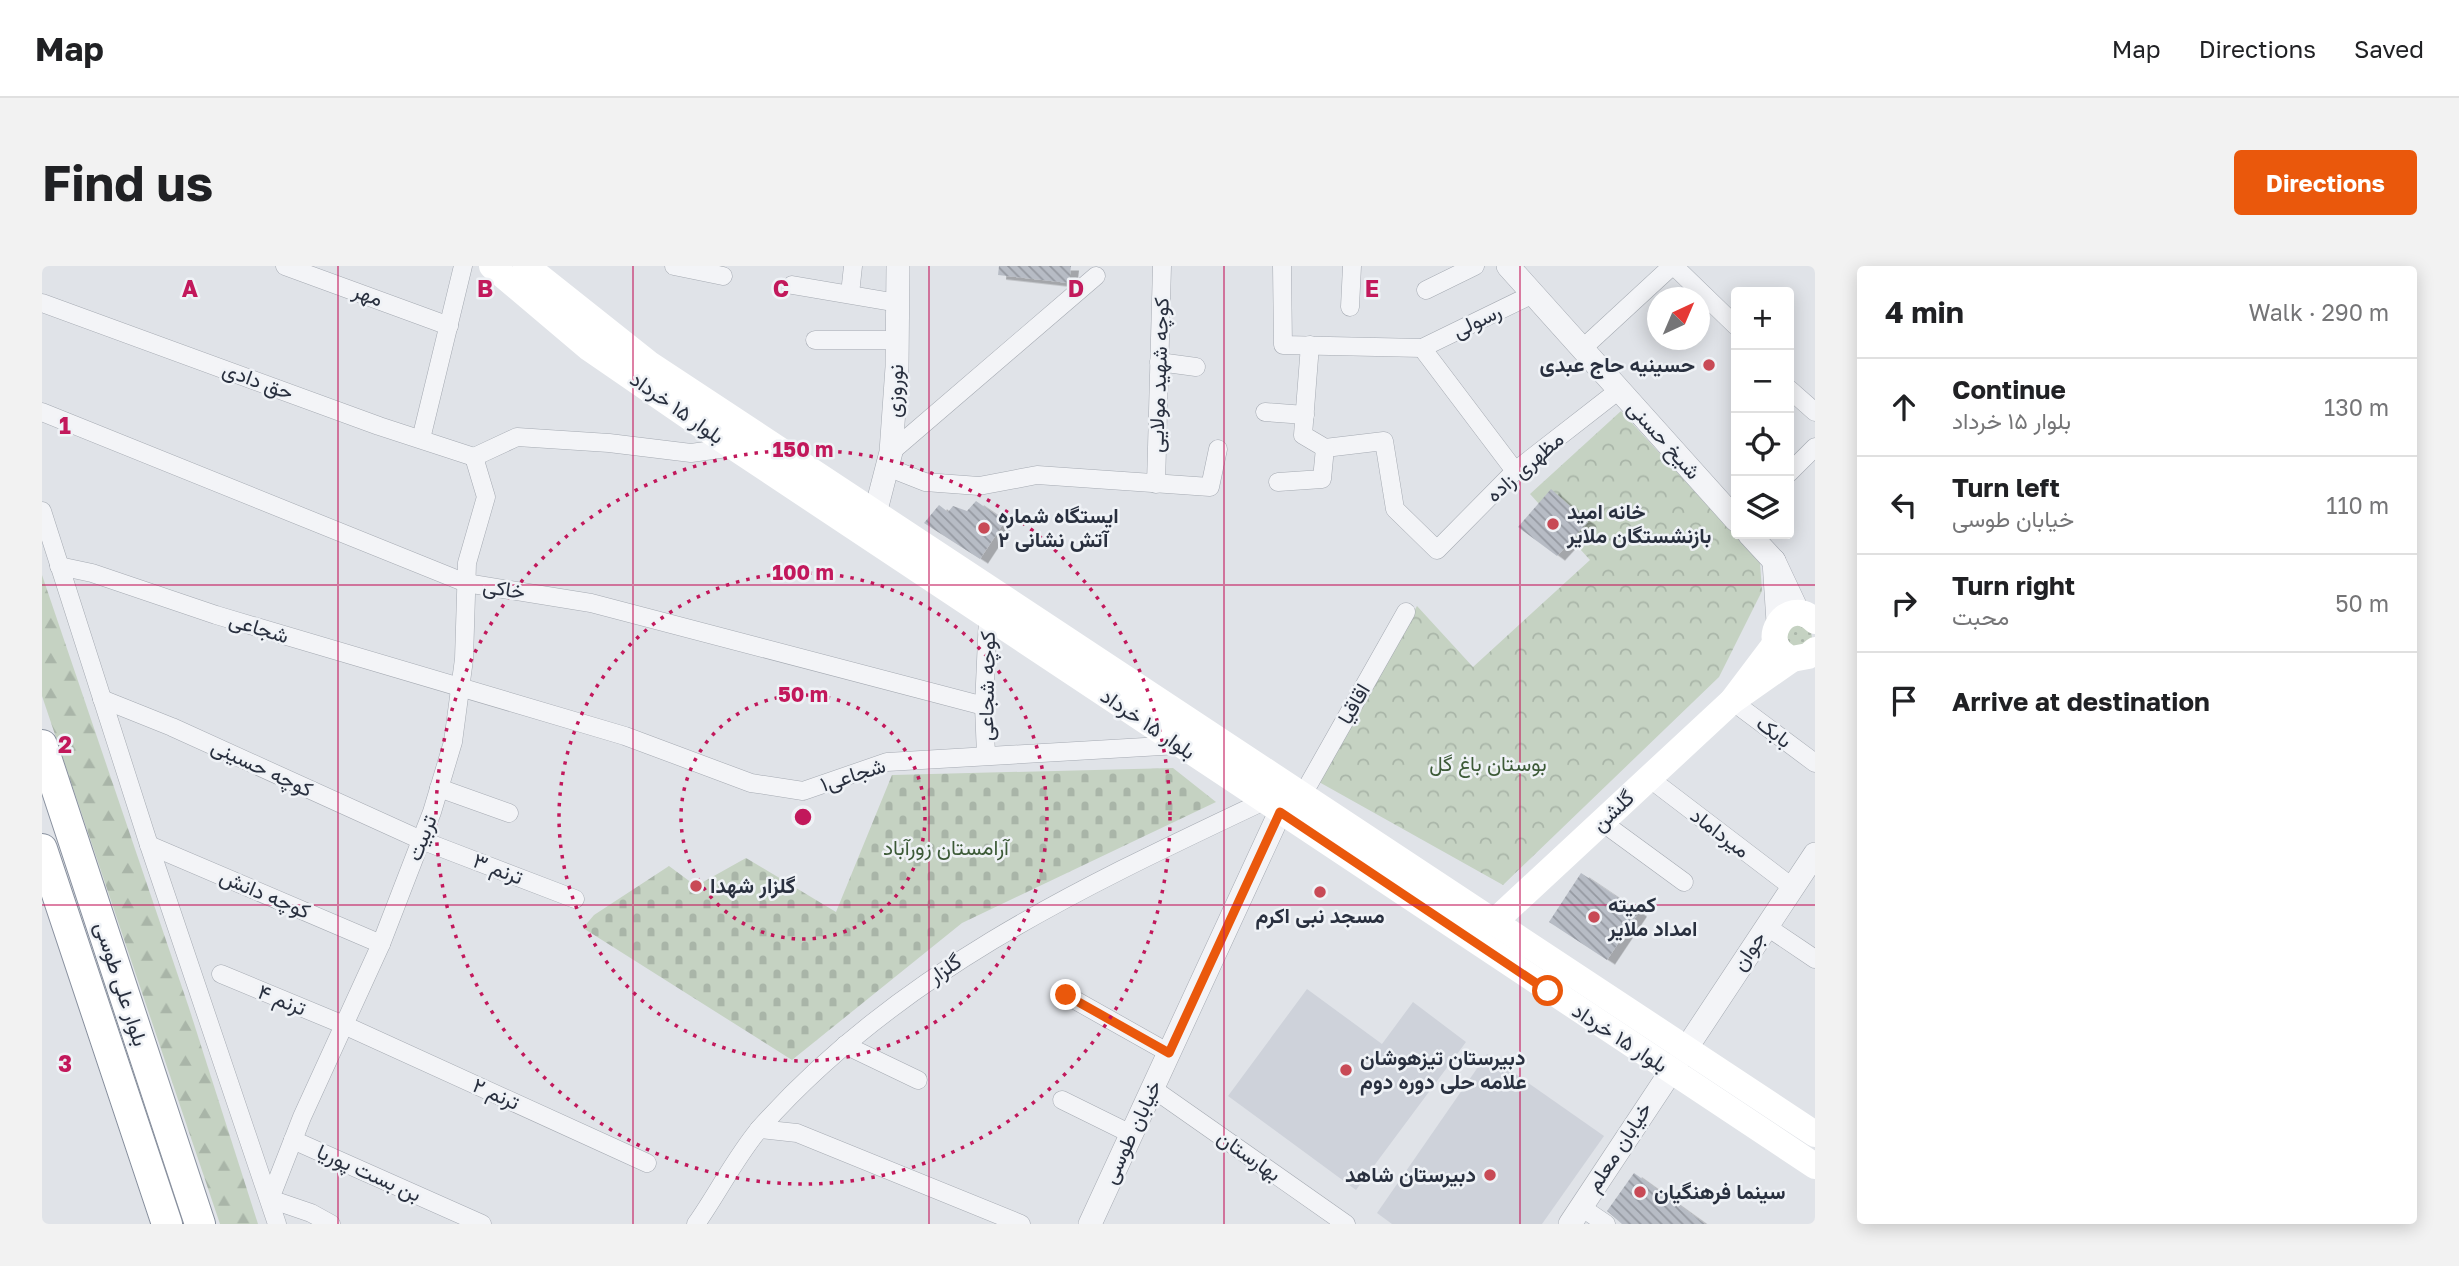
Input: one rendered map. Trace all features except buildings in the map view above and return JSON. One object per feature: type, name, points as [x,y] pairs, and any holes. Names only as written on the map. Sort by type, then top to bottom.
[{"type":"highway","name":"بلوار علی طوسی","points":[[42,745],[200,1224]]},
{"type":"highway","name":"بلوار علی طوسی","points":[[42,849],[167,1224]]},
{"type":"main road","name":"بلوار ۱۵ خرداد","points":[[492,266],[589,348],[734,447],[948,576],[1302,796],[1815,1135]]},
{"type":"main road","name":"بلوار ۱۵ خرداد","points":[[526,266],[597,326],[648,363],[875,514],[948,576],[988,617],[1815,1166]]},
{"type":"main road","name":"گلشن","points":[[1494,922],[1800,639]]},
{"type":"street","name":"مهر","points":[[285,266],[449,326]]},
{"type":"street","points":[[421,439],[463,266]]},
{"type":"street","points":[[674,266],[723,276]]},
{"type":"street","points":[[850,294],[853,266]]},
{"type":"street","name":"نوروزی","points":[[875,514],[889,460],[897,340],[898,266]]},
{"type":"street","name":"کوچه شهید مولایی","points":[[1156,484],[1162,266]]},
{"type":"street","points":[[1282,266],[1283,345],[1422,348],[1515,471]]},
{"type":"street","points":[[1350,307],[1352,266]]},
{"type":"street","points":[[1426,290],[1475,266]]},
{"type":"street","name":"شیخ حسنی","points":[[1508,266],[1731,514]]},
{"type":"street","points":[[1582,349],[1682,269],[1731,321]]},
{"type":"street","points":[[1096,276],[889,460],[925,482],[979,486],[1037,475],[1210,486],[1218,449]]},
{"type":"street","points":[[792,285],[898,303]]},
{"type":"street","name":"رسولی","points":[[1422,348],[1533,294]]},
{"type":"street","name":"حق دادی","points":[[42,303],[474,457]]},
{"type":"street","points":[[815,340],[897,340]]},
{"type":"street","points":[[1278,482],[1322,479],[1325,448],[1303,435],[1310,345]]},
{"type":"street","points":[[1159,362],[1196,367]]},
{"type":"street","name":"مظهری زاده","points":[[1325,448],[1384,441],[1395,509],[1437,550],[1515,471],[1619,390]]},
{"type":"street","points":[[1794,393],[1814,411]]},
{"type":"street","name":"خاکی","points":[[42,412],[466,583],[591,603],[984,706]]},
{"type":"street","points":[[1265,412],[1305,415]]},
{"type":"street","points":[[474,457],[517,437],[609,443],[691,453],[734,447]]},
{"type":"street","points":[[1794,469],[1815,447]]},
{"type":"street","name":"تربیت","points":[[270,1199],[293,1140],[381,944],[421,840],[453,742],[460,688],[467,563],[486,497],[474,457]]},
{"type":"street","points":[[42,512],[149,845],[278,1224]]},
{"type":"street","points":[[1754,539],[1774,561],[1800,639]]},
{"type":"street","name":"شجاعی","points":[[59,566],[92,573],[216,615],[460,688]]},
{"type":"street","name":"اقاقیا","points":[[1302,796],[1406,612]]},
{"type":"street","name":"کوچه شجاعی","points":[[986,755],[984,706],[988,617]]},
{"type":"street","name":"شجاعی۱","points":[[460,688],[625,736],[751,783],[803,791],[887,762],[1179,745]]},
{"type":"street","name":"کوچه حسینی","points":[[102,698],[421,840]]},
{"type":"street","name":"بابک","points":[[1732,701],[1815,763]]},
{"type":"street","name":"میرداماد","points":[[1649,778],[1792,887]]},
{"type":"street","points":[[439,788],[509,813]]},
{"type":"street","name":"گلزار","points":[[696,1224],[759,1129],[845,1045],[902,997],[985,942],[1272,807]]},
{"type":"street","name":"خیابان طوسی","points":[[1090,1224],[1169,1053],[1272,807]]},
{"type":"street","points":[[1602,822],[1684,882]]},
{"type":"street","name":"ترنم ۳","points":[[421,840],[575,899]]},
{"type":"street","name":"کوچه دانش","points":[[149,845],[381,944]]},
{"type":"street","name":"جوان","points":[[1669,1071],[1815,853]]},
{"type":"street","points":[[1766,926],[1815,959]]},
{"type":"street","name":"ترنم ۴","points":[[221,974],[344,1025]]},
{"type":"street","points":[[1066,995],[1169,1053]]},
{"type":"street","name":"ترنم ۲","points":[[344,1025],[647,1163]]},
{"type":"street","points":[[845,1045],[918,1080]]},
{"type":"street","name":"خیابان معلم","points":[[1575,1215],[1669,1071]]},
{"type":"street","name":"بهارستان","points":[[1152,1088],[1346,1224]]},
{"type":"street","points":[[1062,1100],[1131,1134]]},
{"type":"street","points":[[759,1129],[797,1133],[1021,1224]]},
{"type":"street","name":"بن بست پوریا","points":[[293,1140],[482,1224]]},
{"type":"street","points":[[270,1199],[311,1213],[331,1224]]},
{"type":"street","points":[[1575,1215],[1606,1224]]},
{"type":"shaded area","name":"دبیرستان تیزهوشان علامه حلی دوره دوم","points":[[1307,989],[1382,1044],[1413,1002],[1466,1042],[1356,1190],[1228,1096]]},
{"type":"shaded area","name":"دبیرستان شاهد","points":[[1487,1054],[1604,1136],[1542,1224],[1392,1224],[1377,1213]]},
{"type":"green space","name":"بوستان باغ گل","points":[[1621,411],[1731,531],[1731,539],[1738,539],[1760,563],[1762,591],[1719,677],[1503,885],[1319,782],[1417,606],[1473,667],[1590,560],[1530,494]]},
{"type":"green space","points":[[42,575],[189,1008],[258,1224],[220,1224],[42,696]]},
{"type":"green space","points":[[1790,621],[1811,629],[1812,639],[1792,650],[1783,629]]},
{"type":"green space","name":"آرامستان زورآباد","points":[[1173,768],[1216,802],[962,923],[792,1060],[583,928],[594,915],[669,866],[696,886],[746,858],[836,912],[892,775]]},
{"type":"place","name":"حسینیه حاج عبدی","points":[[1709,365]]},
{"type":"place","name":"خانه امید بازنشستگان ملایر","points":[[1553,524]]},
{"type":"place","name":"ایستگاه شماره ۲ آتش نشانی","points":[[984,528]]},
{"type":"place","name":"گلزار شهدا","points":[[696,886]]},
{"type":"place","name":"مسجد نبی اکرم","points":[[1320,892]]},
{"type":"place","name":"کمیته امداد ملایر","points":[[1594,917]]},
{"type":"place","name":"دبیرستان تیزهوشان علامه حلی دوره دوم","points":[[1346,1070]]},
{"type":"place","name":"دبیرستان شاهد","points":[[1490,1175]]},
{"type":"place","name":"سینما فرهنگیان","points":[[1640,1192]]},
{"type":"route","points":[[1066,995],[1169,1053],[1280,812],[1548,991]]}]
